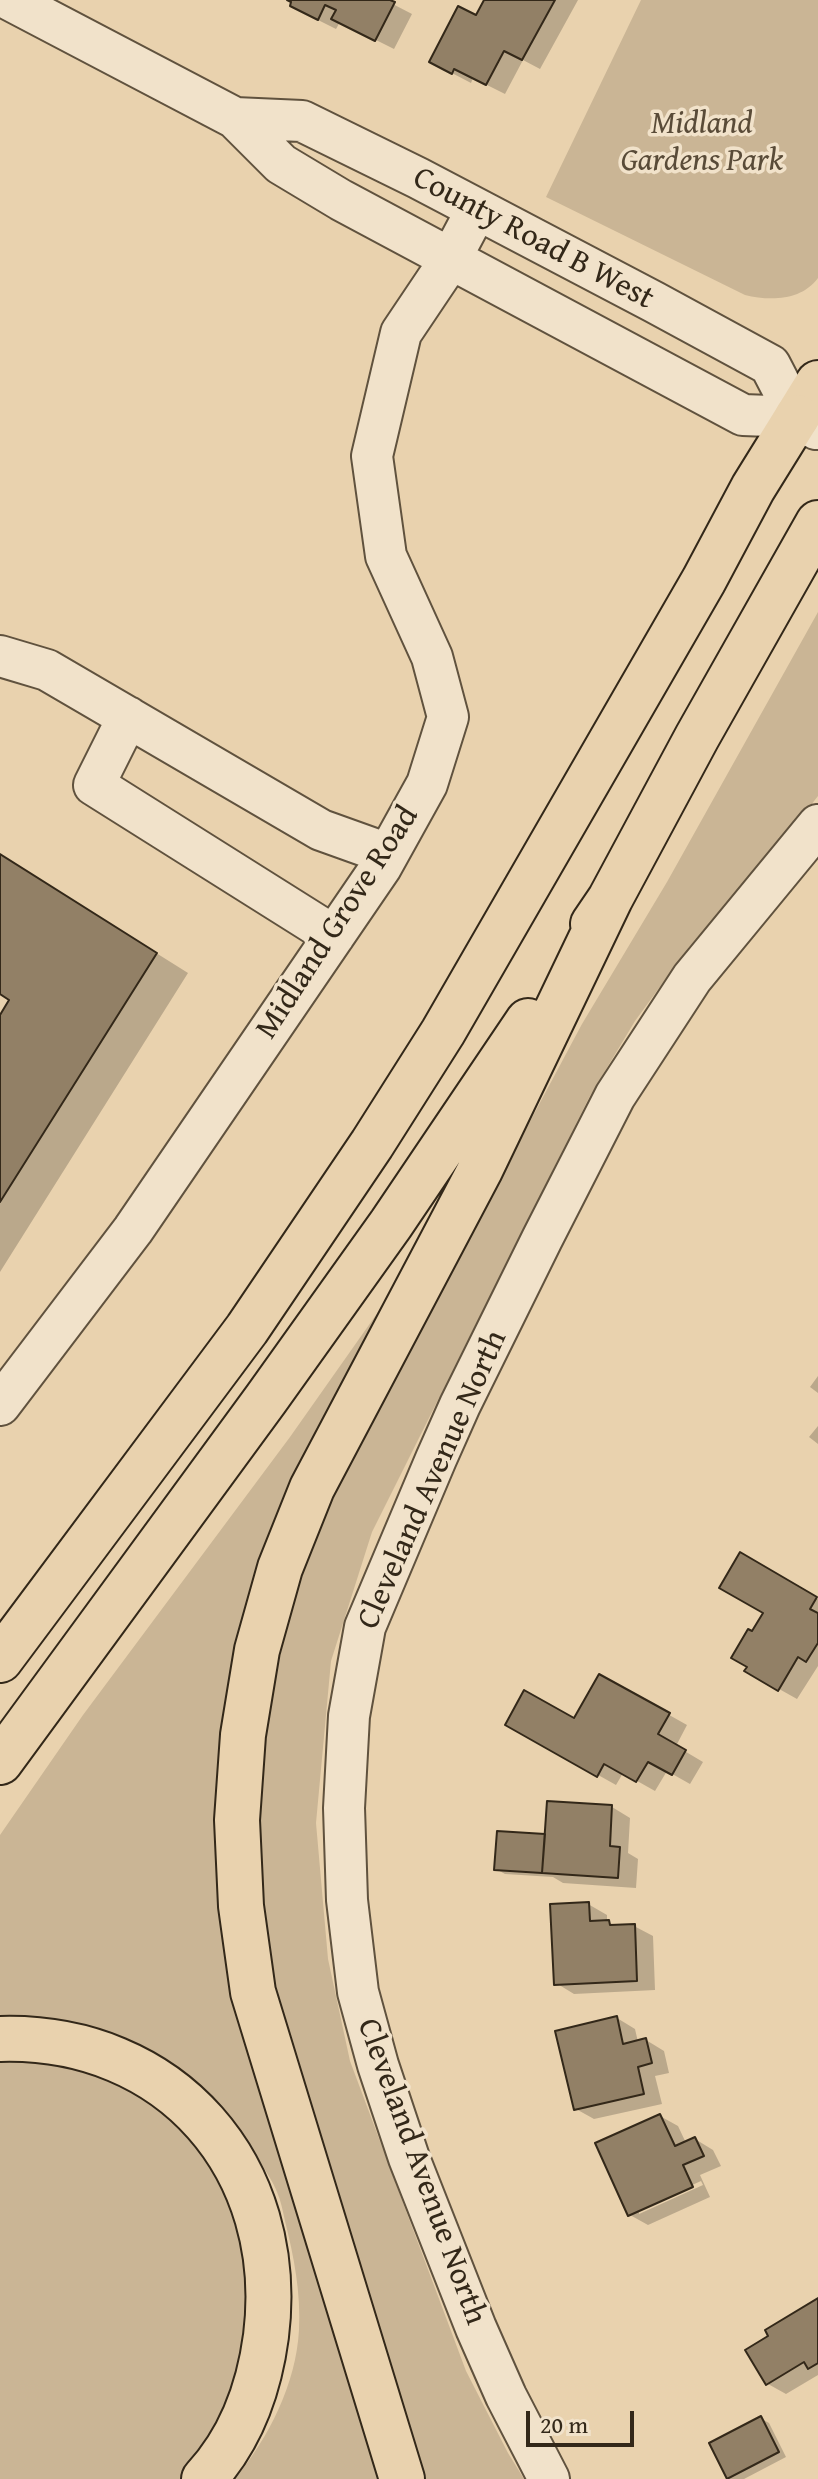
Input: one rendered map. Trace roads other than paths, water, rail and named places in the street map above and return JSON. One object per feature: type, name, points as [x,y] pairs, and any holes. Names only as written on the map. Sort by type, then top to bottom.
[{"type":"highway","points":[[1,1659],[247,1329],[372,1144],[443,1032],[704,580],[753,488],[811,410]]},
{"type":"highway","points":[[402,2479],[253,1992],[241,1906],[237,1820],[243,1735],[257,1650],[280,1568],[312,1488],[480,1170],[610,899],[818,523]]},
{"type":"highway","points":[[0,1762],[382,1236],[610,899]]},
{"type":"highway","points":[[0,2039],[26,2038],[74,2045],[137,2068],[173,2091],[206,2122],[233,2160],[255,2212],[266,2262],[269,2314],[262,2365],[243,2424],[220,2462],[204,2479]]},
{"type":"street","name":"County Road B West","points":[[10,0],[235,118],[281,164],[450,260],[743,415],[811,410]]},
{"type":"street","name":"County Road B West","points":[[235,118],[302,121],[477,209],[770,365],[811,410]]},
{"type":"street","name":"Midland Grove Road","points":[[0,1405],[133,1230],[334,936],[388,854],[427,784],[448,717],[432,657],[386,556],[372,456],[401,333],[450,260],[477,209]]},
{"type":"street","points":[[0,656],[47,670],[321,830],[388,854]]},
{"type":"street","points":[[128,717],[94,785],[334,936]]},
{"type":"street","name":"Cleveland Avenue North","points":[[549,2479],[500,2382],[426,2201],[378,2065],[358,1992],[347,1900],[345,1839],[349,1716],[365,1627],[424,1485],[460,1405],[615,1096],[692,978],[818,825]]},
{"type":"park label","name":"Midland Gardens Park","points":[[702,144]]}]
